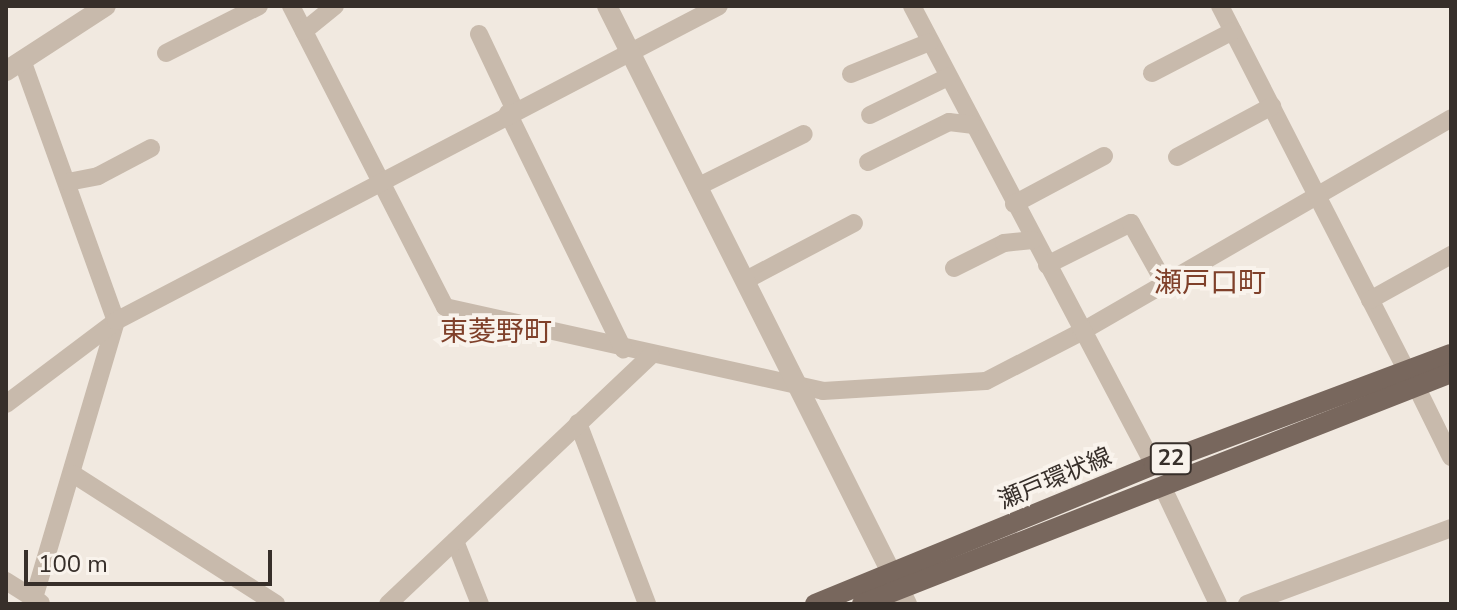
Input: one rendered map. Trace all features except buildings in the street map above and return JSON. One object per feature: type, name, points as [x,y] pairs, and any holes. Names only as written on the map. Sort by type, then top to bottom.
[{"type":"main road","name":"瀬戸環状線","points":[[862,604],[1163,488],[1411,379],[1451,354]]},
{"type":"main road","name":"瀬戸環状線","points":[[815,604],[901,589],[1154,465],[1411,379],[1451,373]]},
{"type":"street","points":[[6,581],[36,602],[116,321],[68,182],[14,66],[106,6]]},
{"type":"street","points":[[166,53],[259,6]]},
{"type":"street","points":[[291,6],[384,180],[445,307],[823,391],[986,381],[1081,332],[1451,118]]},
{"type":"street","points":[[304,31],[335,6]]},
{"type":"street","points":[[607,6],[802,387],[901,589]]},
{"type":"street","points":[[6,404],[116,321],[511,111],[719,6]]},
{"type":"street","points":[[912,6],[1081,332],[1154,465]]},
{"type":"street","points":[[1220,6],[1451,457]]},
{"type":"street","points":[[1152,73],[1233,31]]},
{"type":"street","points":[[479,34],[511,111],[623,349]]},
{"type":"street","points":[[851,74],[930,42]]},
{"type":"street","points":[[870,115],[948,77]]},
{"type":"street","points":[[1177,157],[1272,106]]},
{"type":"street","points":[[868,162],[949,122],[972,125]]},
{"type":"street","points":[[697,187],[804,134]]},
{"type":"street","points":[[68,182],[98,176],[151,148]]},
{"type":"street","points":[[1014,204],[1104,156]]},
{"type":"street","points":[[746,280],[854,223]]},
{"type":"street","points":[[1047,265],[1131,223],[1164,282]]},
{"type":"street","points":[[954,268],[1004,243],[1033,240]]},
{"type":"street","points":[[1370,300],[1451,255]]},
{"type":"street","points":[[388,604],[651,355]]},
{"type":"street","points":[[578,423],[647,604]]},
{"type":"street","points":[[73,474],[276,604]]},
{"type":"street","points":[[1163,488],[1218,604]]},
{"type":"street","points":[[1247,604],[1451,528]]},
{"type":"street","points":[[455,541],[480,604]]},
{"type":"district","name":"瀬戸口町","points":[[1210,283]]},
{"type":"district","name":"東菱野町","points":[[496,332]]}]
